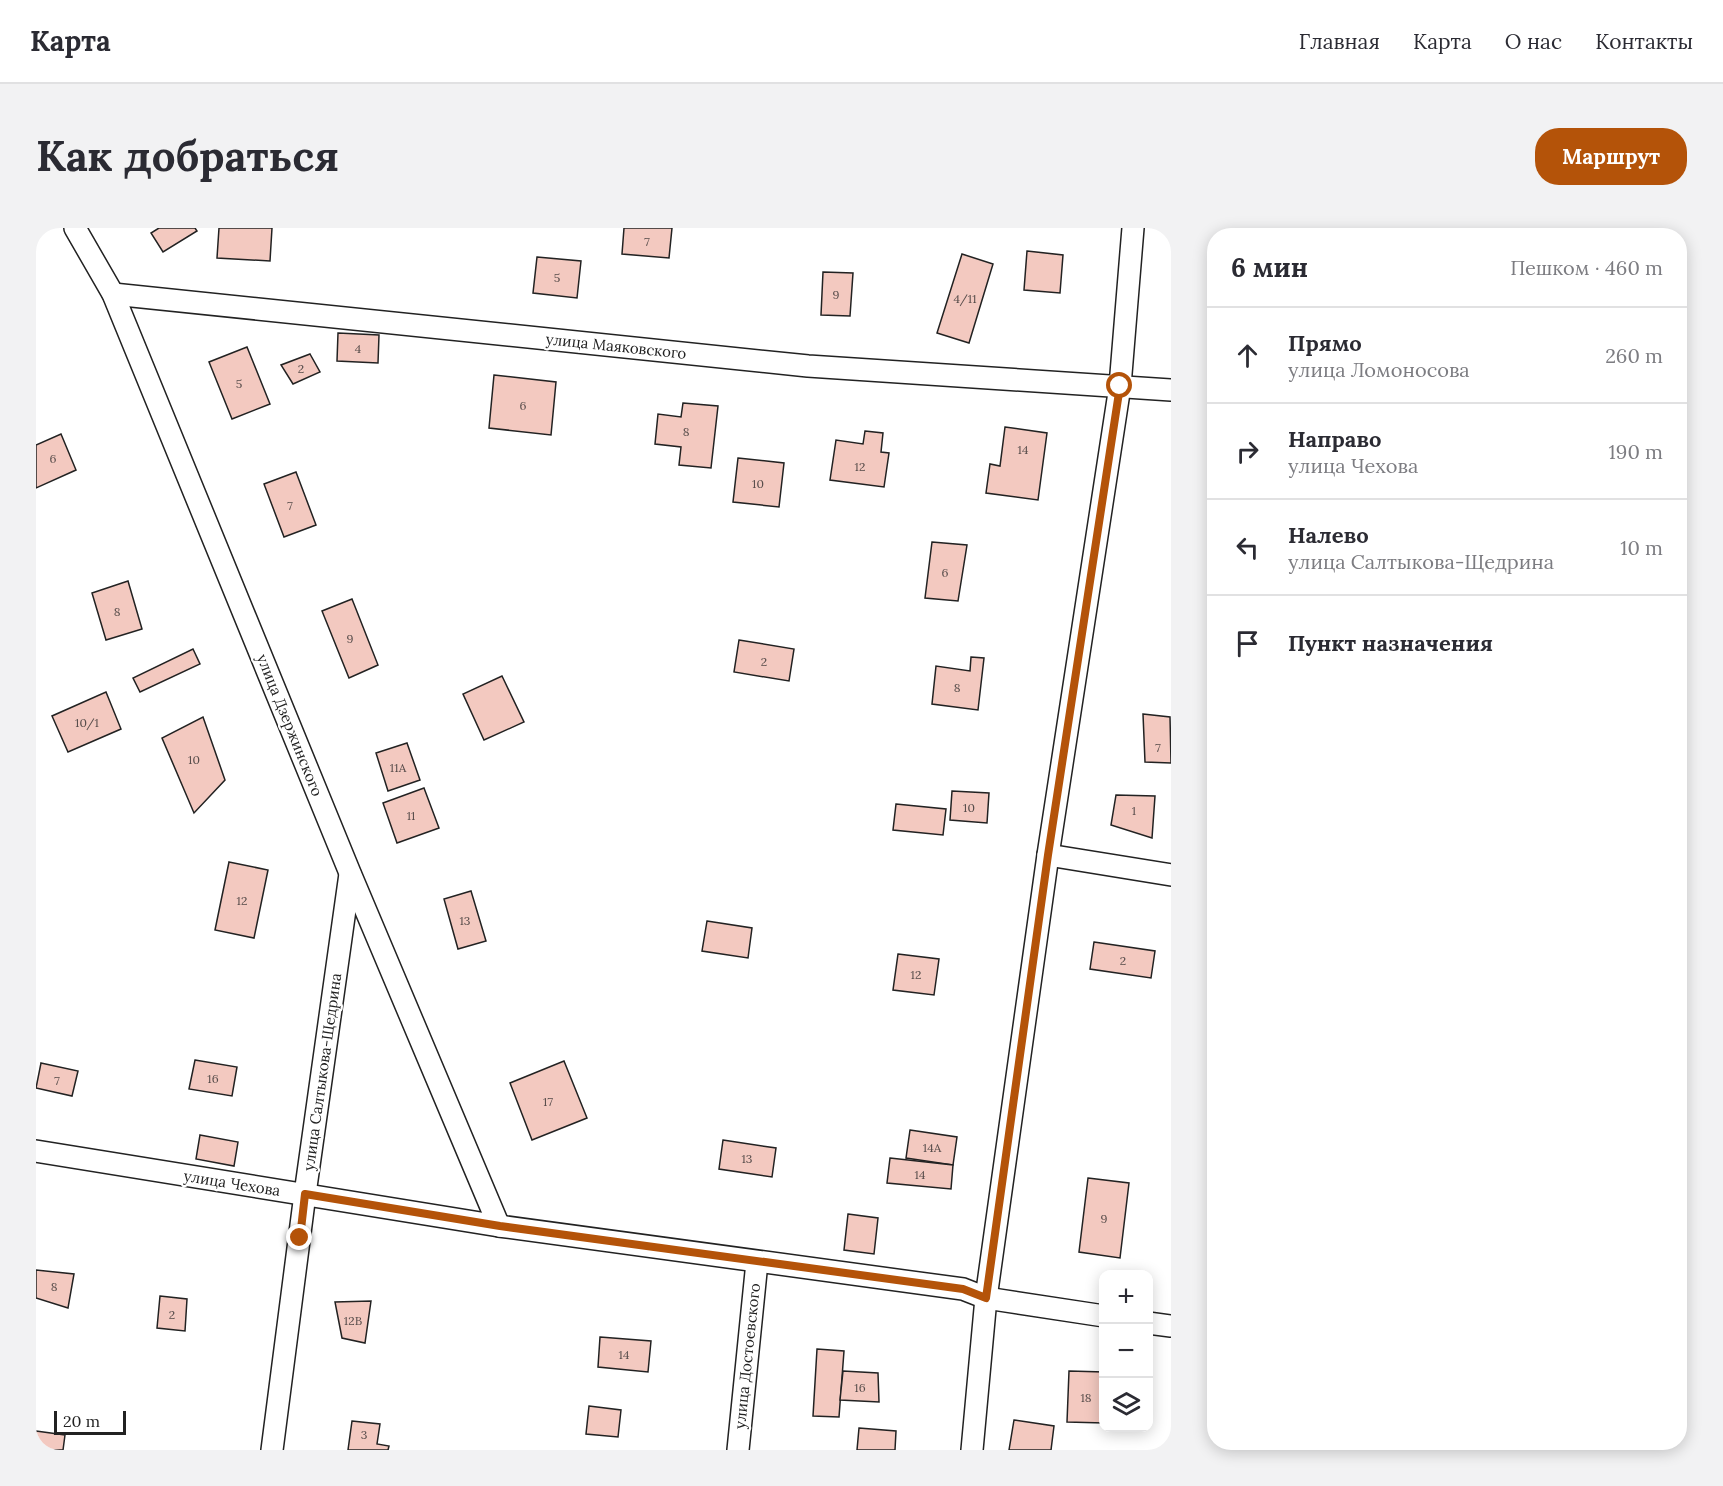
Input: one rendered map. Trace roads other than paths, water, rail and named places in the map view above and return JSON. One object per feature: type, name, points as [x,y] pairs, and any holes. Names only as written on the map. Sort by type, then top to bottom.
[{"type":"street","name":"улица Дзержинского","points":[[75,228],[113,294],[351,873],[500,1226]]},
{"type":"street","points":[[972,1450],[986,1298],[1048,855],[1120,386],[1133,228]]},
{"type":"street","name":"улица Маяковского","points":[[113,294],[808,366],[1171,390]]},
{"type":"street","points":[[1048,855],[1171,875]]},
{"type":"street","name":"улица Салтыкова-Щедрина","points":[[272,1450],[305,1194],[351,873]]},
{"type":"street","name":"улица Чехова","points":[[36,1151],[500,1226],[963,1289],[986,1298],[1099,1315]]},
{"type":"street","name":"улица Достоевского","points":[[738,1450],[757,1262]]},
{"type":"street","points":[[1153,1324],[1171,1326]]}]
